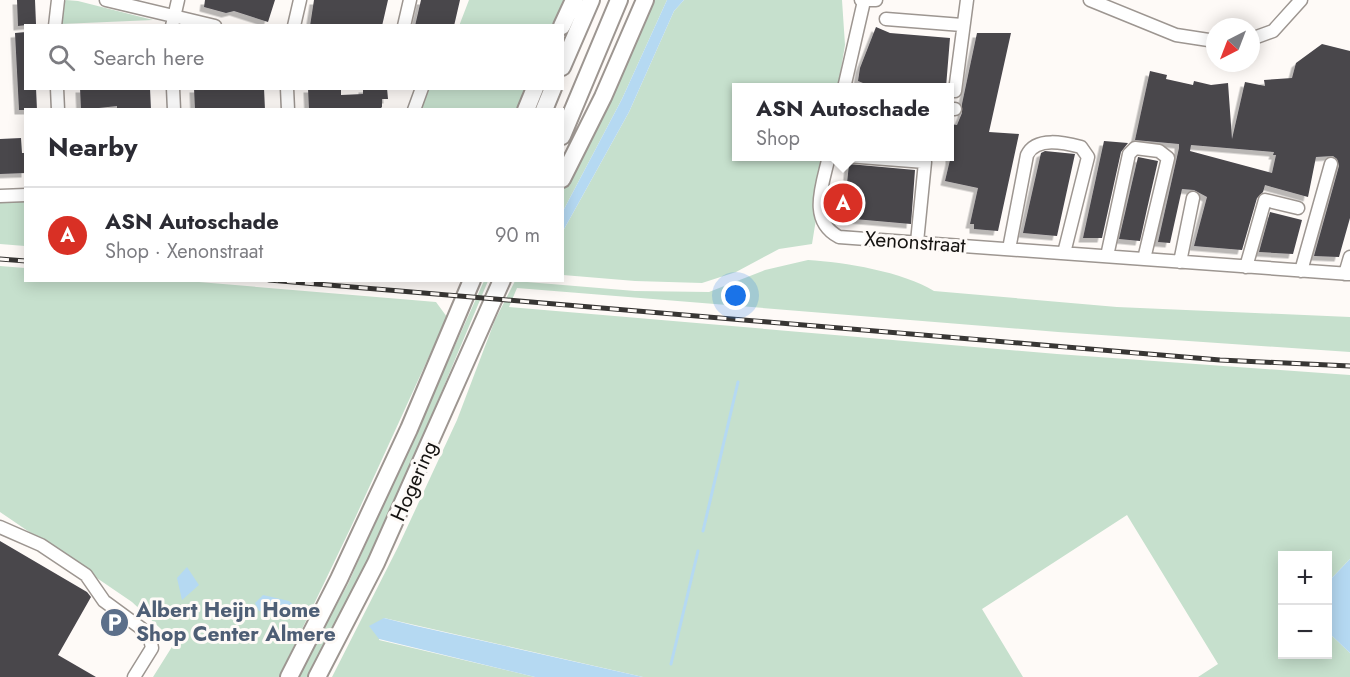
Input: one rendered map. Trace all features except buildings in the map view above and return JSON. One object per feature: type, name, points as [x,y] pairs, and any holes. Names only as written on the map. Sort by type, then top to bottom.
[{"type":"highway","points":[[563,24],[574,0]]},
{"type":"highway","points":[[564,62],[591,0]]},
{"type":"highway","points":[[564,131],[619,0]]},
{"type":"highway","points":[[564,175],[603,96],[645,0]]},
{"type":"highway","points":[[527,108],[534,90]]},
{"type":"highway","points":[[545,108],[552,90]]},
{"type":"highway","name":"Hogering","points":[[289,677],[339,579],[409,429],[471,282]]},
{"type":"highway","name":"Hogering","points":[[317,677],[376,564],[501,282]]},
{"type":"street","points":[[55,24],[58,0]]},
{"type":"street","points":[[106,0],[173,20],[201,24]]},
{"type":"street","points":[[173,20],[178,0]]},
{"type":"street","points":[[294,24],[300,0]]},
{"type":"street","points":[[404,24],[410,0]]},
{"type":"street","points":[[845,83],[863,0],[876,0]]},
{"type":"street","points":[[955,91],[967,0]]},
{"type":"street","points":[[1090,0],[1176,35],[1206,40]]},
{"type":"street","points":[[1260,36],[1273,31],[1301,0]]},
{"type":"street","points":[[885,19],[962,25]]},
{"type":"street","points":[[57,90],[58,108]]},
{"type":"street","points":[[173,90],[174,108]]},
{"type":"street","points":[[287,90],[288,108]]},
{"type":"street","points":[[415,108],[421,90]]},
{"type":"street","points":[[1009,249],[1027,155],[1032,147],[1041,142],[1081,147],[1088,157],[1064,253]]},
{"type":"street","points":[[1107,256],[1129,154],[1135,148],[1159,151],[1168,158],[1144,259]]},
{"type":"street","name":"Xenonstraat","points":[[828,161],[819,207],[820,216],[830,232],[838,237],[1348,274]]},
{"type":"street","points":[[912,161],[925,162],[917,242]]},
{"type":"street","points":[[1301,271],[1331,164]]},
{"type":"street","points":[[0,196],[24,195]]},
{"type":"street","points":[[1180,262],[1193,198]]},
{"type":"street","points":[[1246,267],[1266,200],[1298,208]]},
{"type":"street","points":[[1348,274],[1350,257]]},
{"type":"street","points":[[0,527],[42,545],[86,574],[104,601],[148,634],[152,648],[134,677]]},
{"type":"green space","points":[[66,0],[153,20],[61,24],[61,6]]},
{"type":"green space","points":[[469,0],[569,0],[557,24],[460,24]]},
{"type":"green space","points":[[650,0],[667,0],[622,99],[564,209],[564,187]]},
{"type":"green space","points":[[684,0],[842,0],[845,45],[839,83],[732,83],[732,161],[825,161],[812,244],[779,249],[736,272],[702,283],[635,281],[564,275],[564,229],[629,112],[674,11]]},
{"type":"green space","points":[[426,90],[529,90],[520,108],[418,108]]},
{"type":"green space","points":[[24,200],[24,246],[0,244],[0,201]]},
{"type":"green space","points":[[808,260],[839,263],[890,273],[934,291],[1117,307],[1350,317],[1350,352],[1058,332],[517,288],[509,307],[1057,354],[1350,375],[1350,559],[1332,578],[1332,551],[1278,551],[1278,659],[1332,659],[1332,636],[1350,653],[1350,677],[1198,677],[1218,664],[1127,515],[982,609],[1023,677],[643,677],[384,618],[379,640],[535,677],[332,677],[398,547],[457,420],[495,320],[514,282],[635,291],[709,292],[765,270]]},
{"type":"green space","points":[[0,266],[24,268],[24,282],[199,282],[436,302],[447,317],[351,527],[279,677],[153,677],[175,642],[132,602],[0,512]]},
{"type":"green space","points":[[484,282],[488,282],[379,541],[309,677],[297,677],[348,584]]},
{"type":"water","points":[[667,0],[684,0],[674,11],[629,112],[564,229],[564,209],[622,99]]},
{"type":"water","points":[[1350,559],[1350,653],[1332,636],[1332,578]]},
{"type":"water","points":[[187,567],[199,585],[182,600],[177,578]]},
{"type":"water","points":[[263,595],[289,601],[300,611],[291,617],[259,611],[255,603]]},
{"type":"water","points":[[384,618],[643,677],[535,677],[379,639],[369,626]]},
{"type":"waterway","points":[[703,531],[738,382]]},
{"type":"waterway","points":[[671,664],[698,551]]},
{"type":"railway","points":[[0,259],[24,261]]},
{"type":"railway","points":[[293,282],[1220,360],[1350,366]]},
{"type":"place","name":"ASN Autoschade","points":[[843,203]]},
{"type":"place","name":"Albert Heijn Home Shop Center Almere","points":[[115,622]]}]
